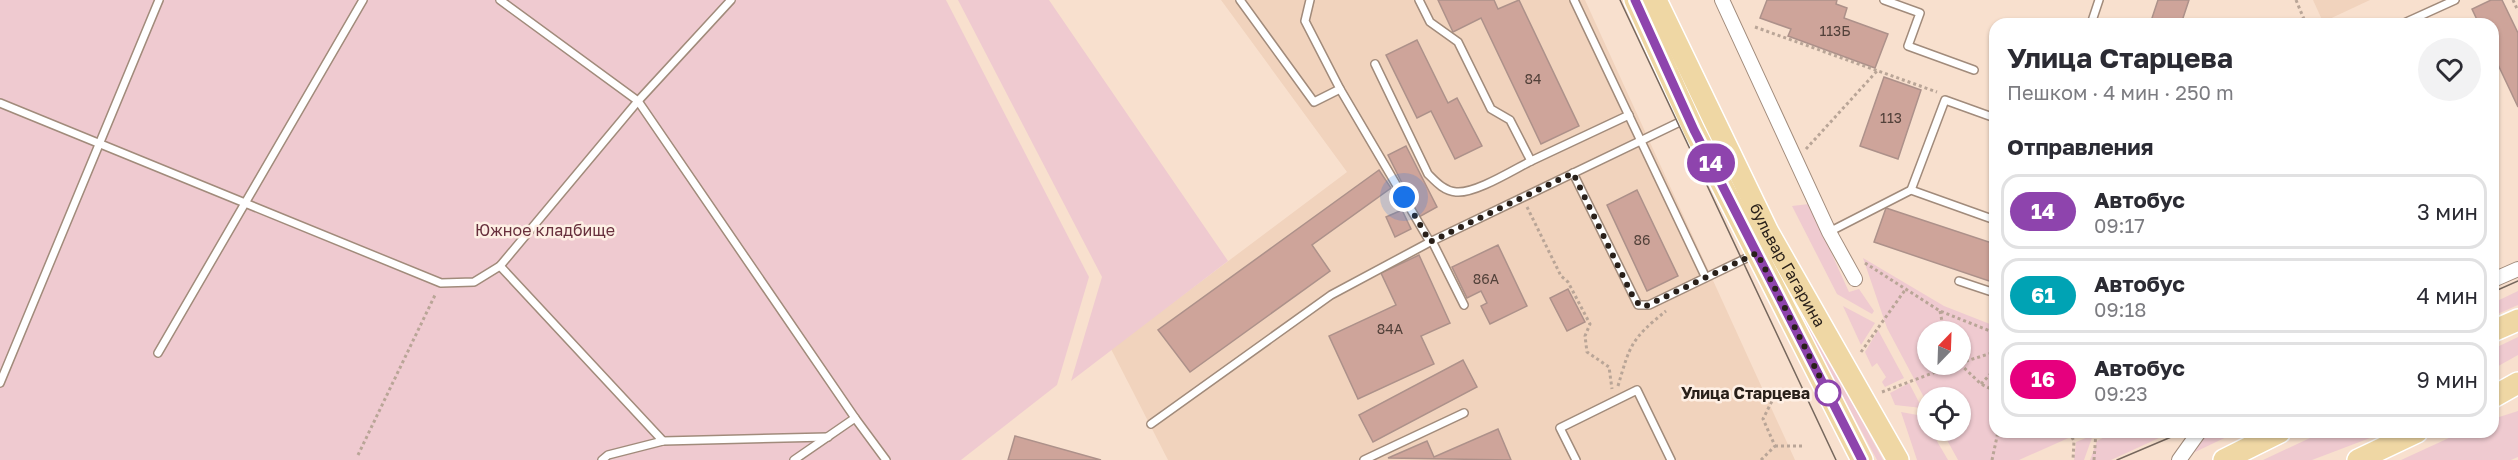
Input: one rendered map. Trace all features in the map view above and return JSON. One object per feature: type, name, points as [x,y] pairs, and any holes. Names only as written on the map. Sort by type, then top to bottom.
[{"type":"main road","name":"бульвар Гагарина","points":[[1635,0],[1688,118],[1862,460]]},
{"type":"main road","name":"бульвар Гагарина","points":[[1656,0],[1768,232],[1898,460]]},
{"type":"main road","points":[[1688,118],[1711,114]]},
{"type":"main road","points":[[2499,328],[2518,320]]},
{"type":"main road","points":[[2224,460],[2268,438]]},
{"type":"main road","points":[[2358,460],[2392,440]]},
{"type":"street","points":[[1722,0],[1828,232],[1855,279]]},
{"type":"street","points":[[2499,277],[2518,268]]},
{"type":"street","points":[[2179,460],[2195,438]]},
{"type":"lane","points":[[0,383],[159,0]]},
{"type":"lane","points":[[158,353],[363,0]]},
{"type":"lane","points":[[500,0],[638,101],[886,460]]},
{"type":"lane","points":[[0,103],[441,283],[474,282],[500,266],[638,101],[731,0]]},
{"type":"lane","points":[[1240,0],[1314,102],[1340,89]]},
{"type":"lane","points":[[1310,0],[1305,21],[1340,89],[1431,241],[1464,305]]},
{"type":"lane","points":[[1419,0],[1430,22],[1458,42],[1491,109],[1510,120],[1532,161]]},
{"type":"lane","points":[[1574,0],[1705,276]]},
{"type":"lane","points":[[1884,0],[1920,13],[1908,45],[1974,70]]},
{"type":"lane","points":[[2093,18],[2099,0]]},
{"type":"lane","points":[[2415,18],[2455,0]]},
{"type":"lane","points":[[1375,63],[1428,174],[1439,186],[1455,192],[1469,191],[1629,115]]},
{"type":"lane","points":[[1828,232],[1911,190],[1945,100],[1989,116]]},
{"type":"lane","points":[[1151,424],[1331,294],[1431,241],[1688,118]]},
{"type":"lane","points":[[1573,173],[1638,305],[1649,305],[1705,276],[1757,253]]},
{"type":"lane","points":[[1911,190],[1989,218]]},
{"type":"lane","points":[[500,266],[663,441]]},
{"type":"lane","points":[[1959,281],[1989,291]]},
{"type":"lane","points":[[1576,460],[1560,428],[1637,390],[1671,460]]},
{"type":"lane","points":[[1364,460],[1464,413]]},
{"type":"lane","points":[[794,460],[855,418]]},
{"type":"lane","points":[[602,460],[608,455],[663,441],[828,437]]},
{"type":"path","points":[[2296,0],[2304,18]]},
{"type":"path","points":[[2513,0],[2518,11]]},
{"type":"path","points":[[1755,27],[1938,93],[1945,100]]},
{"type":"path","points":[[1804,152],[1877,71]]},
{"type":"path","points":[[1522,197],[1561,276],[1568,282],[1590,324],[1585,336],[1587,352],[1609,367],[1614,401]]},
{"type":"path","points":[[1858,259],[1940,311],[1989,331]]},
{"type":"path","points":[[358,455],[441,283]]},
{"type":"path","points":[[1861,352],[1905,290]]},
{"type":"path","points":[[1614,401],[1630,347],[1644,329],[1674,305]]},
{"type":"path","points":[[1940,311],[1942,321]]},
{"type":"path","points":[[1971,360],[1989,354]]},
{"type":"path","points":[[1882,392],[1926,375]]},
{"type":"path","points":[[1971,375],[1989,388]]},
{"type":"path","points":[[1981,384],[1989,375]]},
{"type":"path","points":[[1775,446],[1763,419],[1778,389]]},
{"type":"path","points":[[1992,460],[1997,438]]},
{"type":"path","points":[[2072,438],[2073,460]]},
{"type":"path","points":[[2094,460],[2096,438]]},
{"type":"path","points":[[1761,460],[1775,446],[1804,446]]},
{"type":"shaded area","points":[[1221,0],[1585,0],[1795,460],[1168,460],[1111,349],[1347,172]]},
{"type":"shaded area","points":[[2313,0],[2370,0],[2332,18],[2321,18]]},
{"type":"green space","name":"Южное кладбище","points":[[0,0],[946,0],[1089,277],[1057,385],[961,460],[0,460]]},
{"type":"green space","points":[[958,0],[1049,0],[1228,261],[1071,381],[1102,277]]},
{"type":"green space","points":[[1809,204],[1849,292],[1859,289],[1874,311],[1872,314],[1837,294],[1792,206]]},
{"type":"green space","points":[[1761,235],[1883,460],[1877,460],[1757,237]]},
{"type":"green space","points":[[1863,258],[1944,306],[1989,324],[1989,438],[2068,438],[2019,460],[1958,460],[1948,441],[1971,441],[1971,387],[1918,387],[1887,328]]},
{"type":"green space","points":[[2518,291],[2518,305],[2499,313],[2499,300]]},
{"type":"green space","points":[[1843,306],[1875,323],[1861,345]]},
{"type":"green space","points":[[1878,330],[1904,378],[1885,387],[1882,382],[1886,377],[1877,363],[1872,367],[1865,352]]},
{"type":"green space","points":[[2518,337],[2518,355],[2499,366],[2499,346]]},
{"type":"green space","points":[[1909,383],[1917,398],[1917,407],[1895,405],[1890,393]]},
{"type":"green space","points":[[2518,411],[2518,457],[2511,460],[2401,460],[2449,438],[2499,438],[2499,417]]},
{"type":"green space","points":[[1901,412],[1917,415],[1917,441],[1937,441],[1948,460],[1917,460]]},
{"type":"green space","points":[[2092,438],[2084,460],[2074,460],[2076,442]]},
{"type":"green space","points":[[2103,438],[2159,438],[2111,460],[2090,460],[2097,441]]},
{"type":"green space","points":[[2204,438],[2224,438],[2193,453]]},
{"type":"green space","points":[[2310,438],[2370,438],[2312,460],[2263,460]]},
{"type":"building","points":[[1438,0],[1494,0],[1498,9],[1519,0],[1579,126],[1541,144],[1481,18],[1453,32]]},
{"type":"building","points":[[1767,0],[1837,0],[1836,4],[1847,8],[1844,18],[1888,34],[1875,68],[1788,36],[1791,29],[1760,18]]},
{"type":"building","points":[[2158,0],[2189,0],[2183,18],[2152,18]]},
{"type":"building","points":[[2491,0],[2502,0],[2518,33],[2518,107],[2499,67],[2499,18],[2476,18],[2472,9]]},
{"type":"building","points":[[1417,40],[1448,103],[1457,98],[1482,146],[1455,159],[1431,111],[1417,118],[1386,55]]},
{"type":"building","points":[[1884,77],[1921,90],[1898,159],[1860,146]]},
{"type":"building","points":[[1406,146],[1437,207],[1419,217],[1388,155]]},
{"type":"building","points":[[1379,170],[1391,188],[1312,245],[1330,271],[1190,372],[1158,330]]},
{"type":"building","points":[[1637,190],[1678,276],[1647,291],[1607,205]]},
{"type":"building","points":[[1886,208],[1989,242],[1989,281],[1874,242]]},
{"type":"building","points":[[1402,210],[1411,229],[1395,237],[1386,217]]},
{"type":"building","points":[[1498,245],[1527,306],[1490,324],[1481,306],[1487,303],[1481,291],[1467,298],[1452,267]]},
{"type":"building","points":[[1419,255],[1450,323],[1421,336],[1434,364],[1358,399],[1329,336],[1396,305],[1381,273]]},
{"type":"building","points":[[1568,289],[1585,322],[1567,331],[1550,298]]},
{"type":"building","points":[[1463,360],[1477,387],[1373,442],[1359,415]]},
{"type":"building","points":[[1498,429],[1511,460],[1388,458],[1427,441],[1434,457]]},
{"type":"building","points":[[1015,436],[1101,460],[1008,460]]},
{"type":"tram line","points":[[1620,0],[1836,460]]},
{"type":"tram line","points":[[2499,289],[2518,281]]},
{"type":"tram line","points":[[2117,460],[2169,438]]},
{"type":"bus line","name":"14","points":[[1635,0],[1694,130],[1862,460]]},
{"type":"place","name":"Улица Старцева","points":[[1828,393]]},
{"type":"route","points":[[1404,197],[1430,242],[1573,173],[1635,301],[1644,307],[1757,253],[1828,393]]}]
